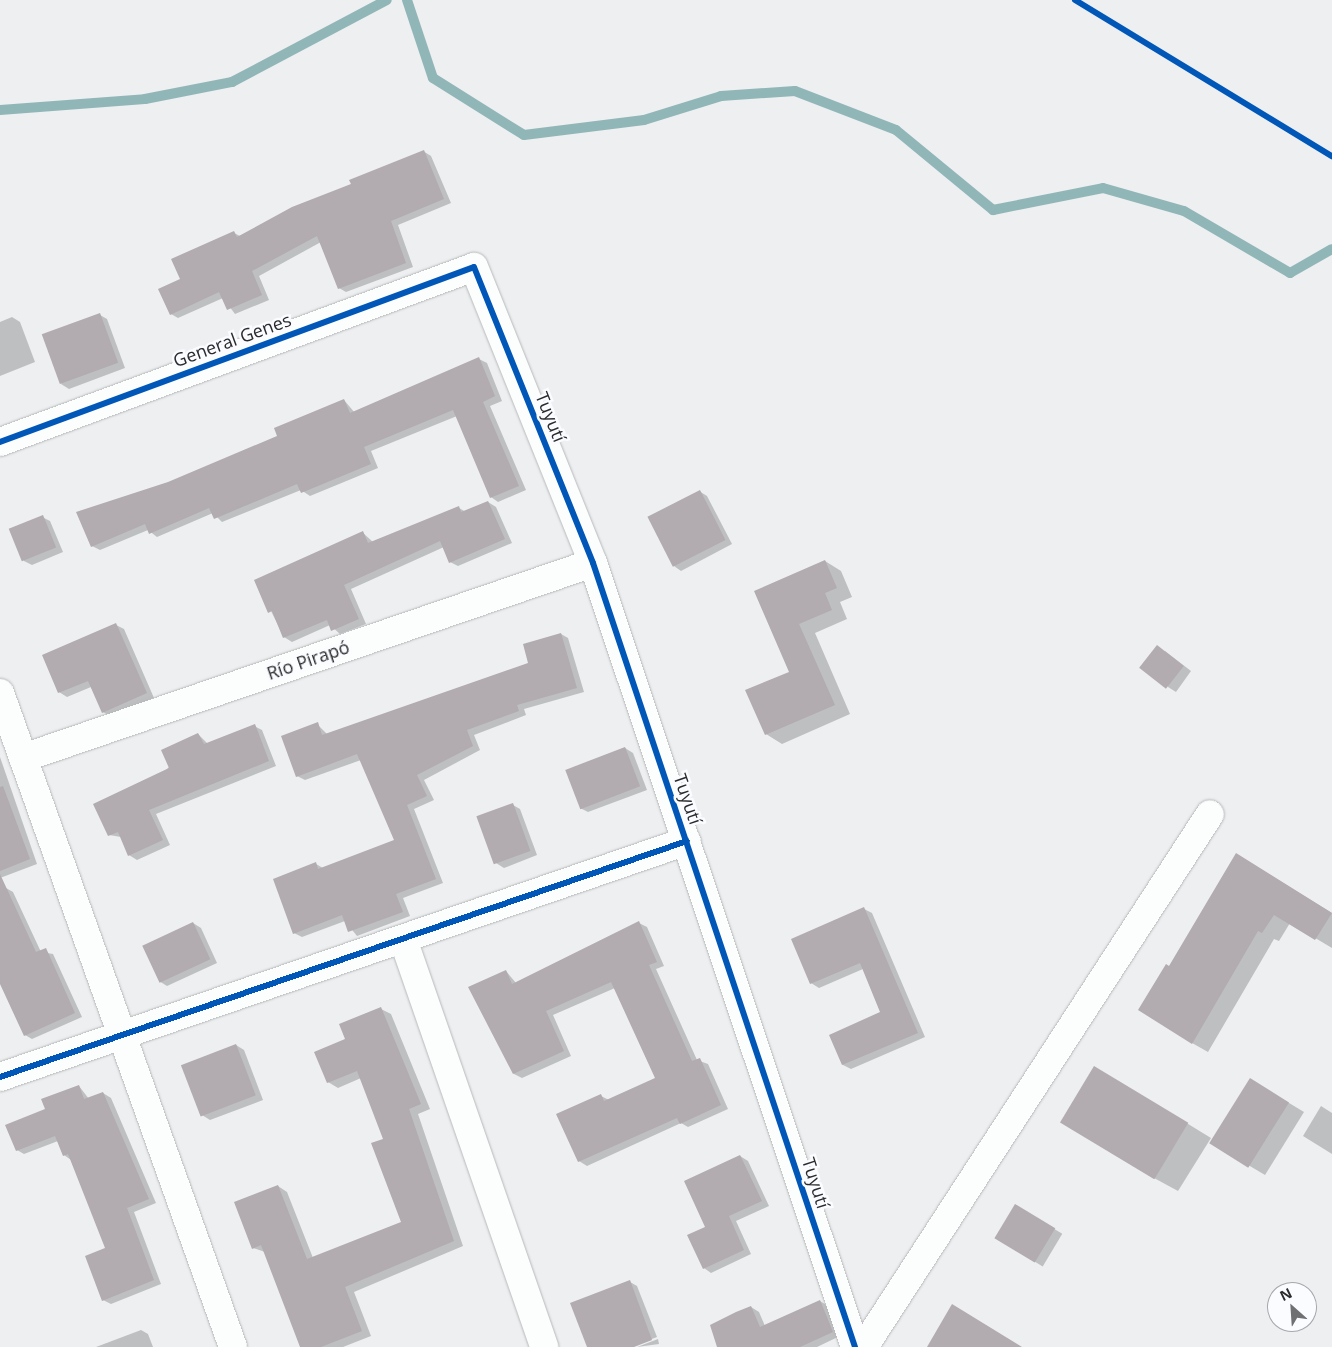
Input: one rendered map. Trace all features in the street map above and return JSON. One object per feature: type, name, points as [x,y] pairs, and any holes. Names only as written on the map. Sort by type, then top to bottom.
[{"type":"street","name":"General Genes","points":[[0,442],[474,267]]},
{"type":"street","name":"Tuyutí","points":[[474,267],[593,563],[855,1347]]},
{"type":"street","name":"Río Pirapó","points":[[23,758],[593,563]]},
{"type":"street","points":[[0,694],[233,1347]]},
{"type":"street","points":[[864,1347],[1210,814]]},
{"type":"street","points":[[0,1077],[687,841]]},
{"type":"street","points":[[403,938],[544,1347]]},
{"type":"building","points":[[424,150],[444,199],[391,221],[406,263],[338,289],[317,236],[252,271],[262,295],[227,310],[219,292],[170,315],[158,289],[180,279],[171,259],[234,231],[237,237],[292,207],[351,184],[349,180]]},
{"type":"building","points":[[100,313],[118,363],[60,384],[42,334]]},
{"type":"building","points":[[479,357],[495,396],[483,402],[519,486],[490,498],[453,410],[364,447],[371,464],[301,493],[297,484],[214,519],[209,508],[149,534],[145,524],[91,547],[76,512],[168,482],[277,436],[274,428],[344,399],[350,413]]},
{"type":"building","points":[[700,490],[725,540],[673,567],[647,517]]},
{"type":"building","points":[[488,501],[505,539],[449,563],[440,541],[344,585],[359,619],[331,631],[327,620],[283,638],[272,611],[268,613],[254,580],[363,531],[368,543],[459,506],[461,512]]},
{"type":"building","points":[[43,515],[56,547],[22,561],[9,529]]},
{"type":"building","points":[[825,560],[837,588],[825,593],[832,610],[799,624],[835,705],[765,735],[745,690],[789,672],[754,591]]},
{"type":"building","points":[[116,623],[147,693],[102,713],[88,681],[58,693],[42,655]]},
{"type":"building","points":[[561,633],[577,688],[517,705],[519,711],[467,730],[473,746],[417,775],[427,796],[407,805],[436,879],[396,894],[403,912],[348,932],[342,915],[293,934],[273,879],[316,862],[318,869],[394,840],[357,754],[296,777],[281,736],[318,722],[322,735],[528,663],[523,644]]},
{"type":"building","points":[[1157,645],[1184,666],[1166,689],[1139,668]]},
{"type":"building","points":[[255,724],[269,761],[149,810],[163,840],[128,856],[118,832],[108,836],[93,804],[169,768],[161,750],[198,733],[204,744]]},
{"type":"building","points":[[625,747],[640,786],[580,809],[565,770]]},
{"type":"building","points":[[3,786],[30,859],[0,871],[0,787]]},
{"type":"building","points":[[513,803],[530,851],[494,864],[476,816]]},
{"type":"building","points":[[1236,853],[1332,913],[1315,940],[1274,915],[1262,933],[1258,931],[1192,1044],[1138,1010],[1166,964],[1169,966]]},
{"type":"building","points":[[0,874],[36,952],[46,948],[75,1013],[24,1036],[0,984]]},
{"type":"building","points":[[864,907],[918,1033],[842,1065],[829,1035],[880,1012],[860,963],[810,984],[791,939]]},
{"type":"building","points":[[639,921],[657,962],[649,965],[692,1061],[700,1058],[721,1105],[680,1124],[677,1118],[578,1162],[556,1114],[601,1094],[604,1101],[655,1078],[611,982],[546,1011],[564,1051],[513,1074],[468,987],[506,970],[512,984]]},
{"type":"building","points":[[193,922],[210,959],[160,983],[142,946]]},
{"type":"building","points":[[381,1007],[421,1104],[409,1109],[454,1241],[345,1287],[362,1331],[321,1347],[300,1347],[261,1245],[252,1249],[234,1202],[278,1185],[307,1259],[401,1222],[371,1143],[383,1139],[357,1071],[327,1083],[314,1052],[345,1039],[339,1024]]},
{"type":"building","points":[[236,1044],[256,1095],[201,1116],[181,1065]]},
{"type":"building","points":[[1094,1066],[1188,1123],[1154,1179],[1060,1123]]},
{"type":"building","points":[[1250,1078],[1289,1102],[1248,1168],[1209,1143]]},
{"type":"building","points":[[79,1085],[84,1099],[103,1092],[149,1199],[127,1208],[154,1280],[102,1301],[85,1256],[105,1248],[68,1154],[63,1156],[55,1136],[16,1151],[5,1125],[45,1109],[41,1099]]},
{"type":"building","points":[[740,1155],[762,1201],[729,1216],[744,1250],[703,1269],[687,1235],[705,1227],[684,1181]]},
{"type":"building","points":[[1015,1204],[1055,1228],[1035,1262],[994,1238]]},
{"type":"building","points":[[630,1280],[652,1340],[634,1347],[587,1347],[570,1303]]},
{"type":"building","points":[[820,1300],[833,1332],[800,1347],[717,1347],[710,1325],[736,1312],[751,1306],[760,1327]]},
{"type":"building","points":[[952,1304],[1022,1347],[927,1347]]},
{"type":"waterway","points":[[0,110],[145,99],[232,82],[387,0]]},
{"type":"waterway","points":[[407,0],[433,78],[524,135],[644,120],[721,96],[795,91],[896,130],[993,210],[1103,188],[1184,211],[1290,273],[1332,249]]},
{"type":"cycle path","points":[[1075,0],[1332,156]]},
{"type":"cycle path","points":[[0,442],[474,267],[593,563],[855,1347]]},
{"type":"cycle path","points":[[0,1077],[687,841]]}]
